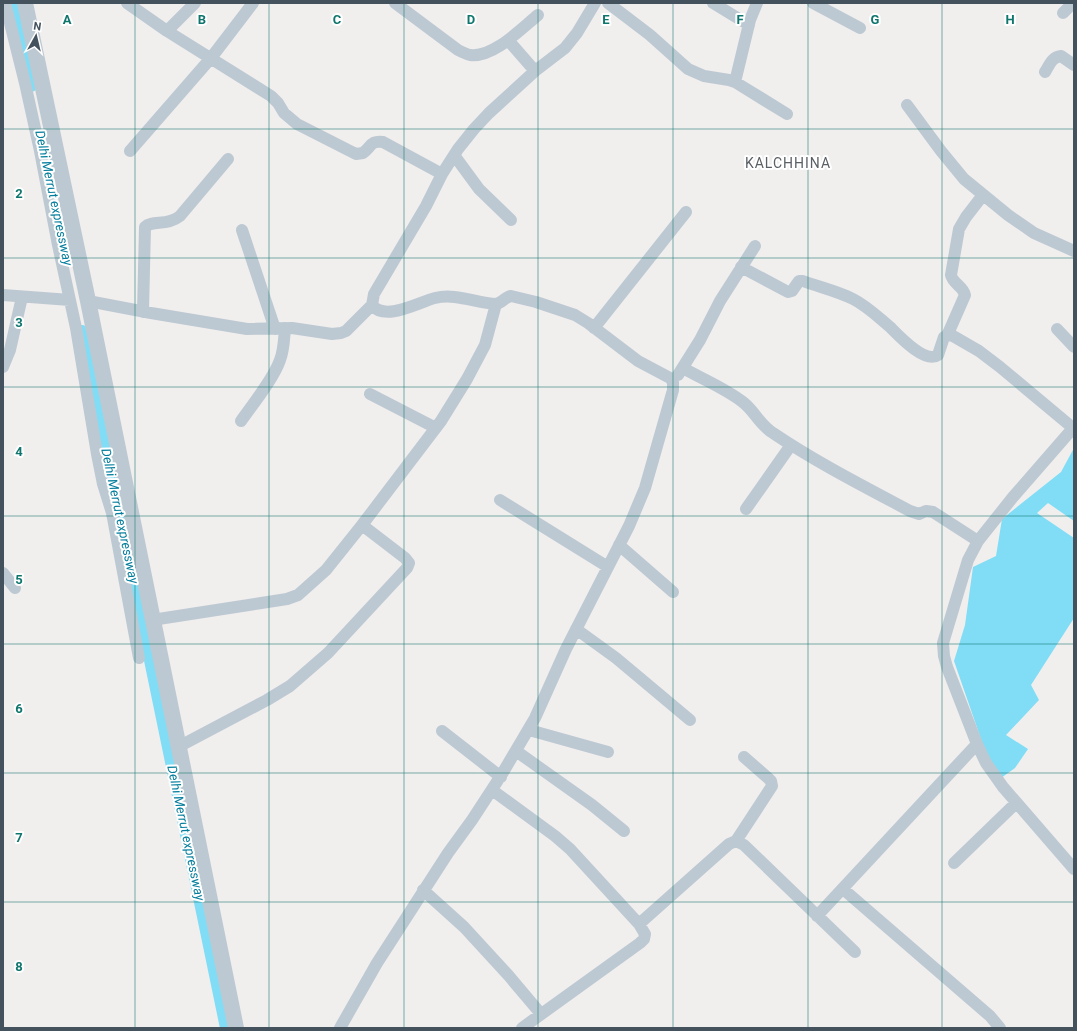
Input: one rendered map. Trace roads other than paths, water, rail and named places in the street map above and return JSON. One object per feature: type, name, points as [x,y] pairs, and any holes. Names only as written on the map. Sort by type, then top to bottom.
[{"type":"street","points":[[5,3],[27,90],[76,328],[97,454],[112,513],[139,658]]},
{"type":"street","points":[[25,3],[88,301],[236,1028]]},
{"type":"street","points":[[127,3],[167,32],[271,96],[278,103],[284,113],[297,124],[356,154],[363,153],[372,143],[377,141],[383,142],[442,174]]},
{"type":"street","points":[[167,32],[195,3]]},
{"type":"street","points":[[130,151],[211,58],[253,3]]},
{"type":"street","points":[[394,3],[458,50],[469,55],[486,53],[495,49],[538,15]]},
{"type":"street","points":[[88,301],[143,312],[247,329],[304,329],[332,334],[346,331],[372,305],[374,294],[454,155],[474,129],[490,113],[535,72],[565,48],[577,33],[595,3]]},
{"type":"street","points":[[608,3],[650,35],[688,69],[704,76],[735,82],[787,114]]},
{"type":"street","points":[[714,3],[749,25]]},
{"type":"street","points":[[735,82],[749,25],[758,3]]},
{"type":"street","points":[[813,3],[860,28]]},
{"type":"street","points":[[1063,13],[1073,3]]},
{"type":"street","points":[[508,40],[535,72]]},
{"type":"street","points":[[1046,72],[1051,61],[1056,57],[1061,56],[1074,65]]},
{"type":"street","points":[[907,105],[964,179],[1008,215],[1034,233],[1074,251]]},
{"type":"street","points":[[454,155],[479,189],[511,220]]},
{"type":"street","points":[[143,312],[145,227],[150,224],[171,222],[180,216],[228,159]]},
{"type":"street","points":[[741,267],[788,292],[792,291],[799,281],[803,281],[854,299],[877,316],[911,346],[928,357],[933,357],[938,355],[943,339],[947,336],[965,295],[963,288],[952,278],[951,275],[959,229],[966,217],[983,195]]},
{"type":"street","points":[[594,328],[686,212]]},
{"type":"street","points":[[241,421],[273,374],[283,351],[280,328],[242,230]]},
{"type":"street","points":[[340,1028],[377,962],[423,890],[501,777],[529,730],[576,629],[629,526],[644,488],[673,390],[673,382],[700,340],[720,302],[755,246]]},
{"type":"street","points":[[3,295],[70,300]]},
{"type":"street","points":[[372,305],[374,309],[390,312],[446,296],[455,296],[496,304],[500,304],[508,296],[516,296],[575,315],[638,361],[665,375],[673,382]]},
{"type":"street","points":[[3,368],[10,350],[22,297]]},
{"type":"street","points":[[152,620],[287,599],[298,594],[326,570],[436,428],[452,404],[485,345],[496,304]]},
{"type":"street","points":[[1057,330],[1074,347]]},
{"type":"street","points":[[947,336],[953,336],[979,351],[1074,427],[1013,497],[978,541],[968,560],[946,630],[944,643],[944,656],[947,667],[986,763],[1016,803],[1074,869]]},
{"type":"street","points":[[683,368],[742,401],[753,411],[764,427],[844,477],[910,511],[919,514],[926,511],[933,512],[978,541]]},
{"type":"street","points":[[370,394],[436,428]]},
{"type":"street","points":[[746,509],[791,445]]},
{"type":"street","points":[[500,500],[608,567]]},
{"type":"street","points":[[178,747],[267,700],[290,686],[328,653],[407,568],[409,563],[405,558],[362,525]]},
{"type":"street","points":[[619,545],[673,592]]},
{"type":"street","points":[[3,573],[15,588]]},
{"type":"street","points":[[576,629],[616,658],[690,720]]},
{"type":"street","points":[[529,730],[608,752]]},
{"type":"street","points":[[442,732],[501,777]]},
{"type":"street","points":[[817,916],[977,744]]},
{"type":"street","points":[[516,751],[592,805],[624,831]]},
{"type":"street","points":[[638,924],[729,844],[736,840],[772,786],[771,781],[744,757]]},
{"type":"street","points":[[492,790],[555,836],[575,855],[638,924],[645,934],[644,939],[640,943],[522,1028]]},
{"type":"street","points":[[954,863],[1016,803]]},
{"type":"street","points":[[736,840],[744,845],[855,952]]},
{"type":"street","points":[[843,889],[990,1016],[1000,1028]]},
{"type":"street","points":[[423,890],[464,927],[509,976],[541,1014]]},
{"type":"water","points":[[1074,448],[1074,521],[1048,503],[1037,513],[1074,538],[1074,618],[1031,685],[1039,700],[1006,735],[1028,749],[1015,768],[1001,778],[990,765],[954,661],[965,625],[973,567],[996,556],[1002,519],[1061,472]]},
{"type":"waterway","name":"Delhi Merrut expressway","points":[[14,3],[31,86]]},
{"type":"waterway","name":"Delhi Merrut expressway","points":[[82,331],[226,1028]]},
{"type":"district","name":"KALCHHINA","points":[[788,163]]}]
